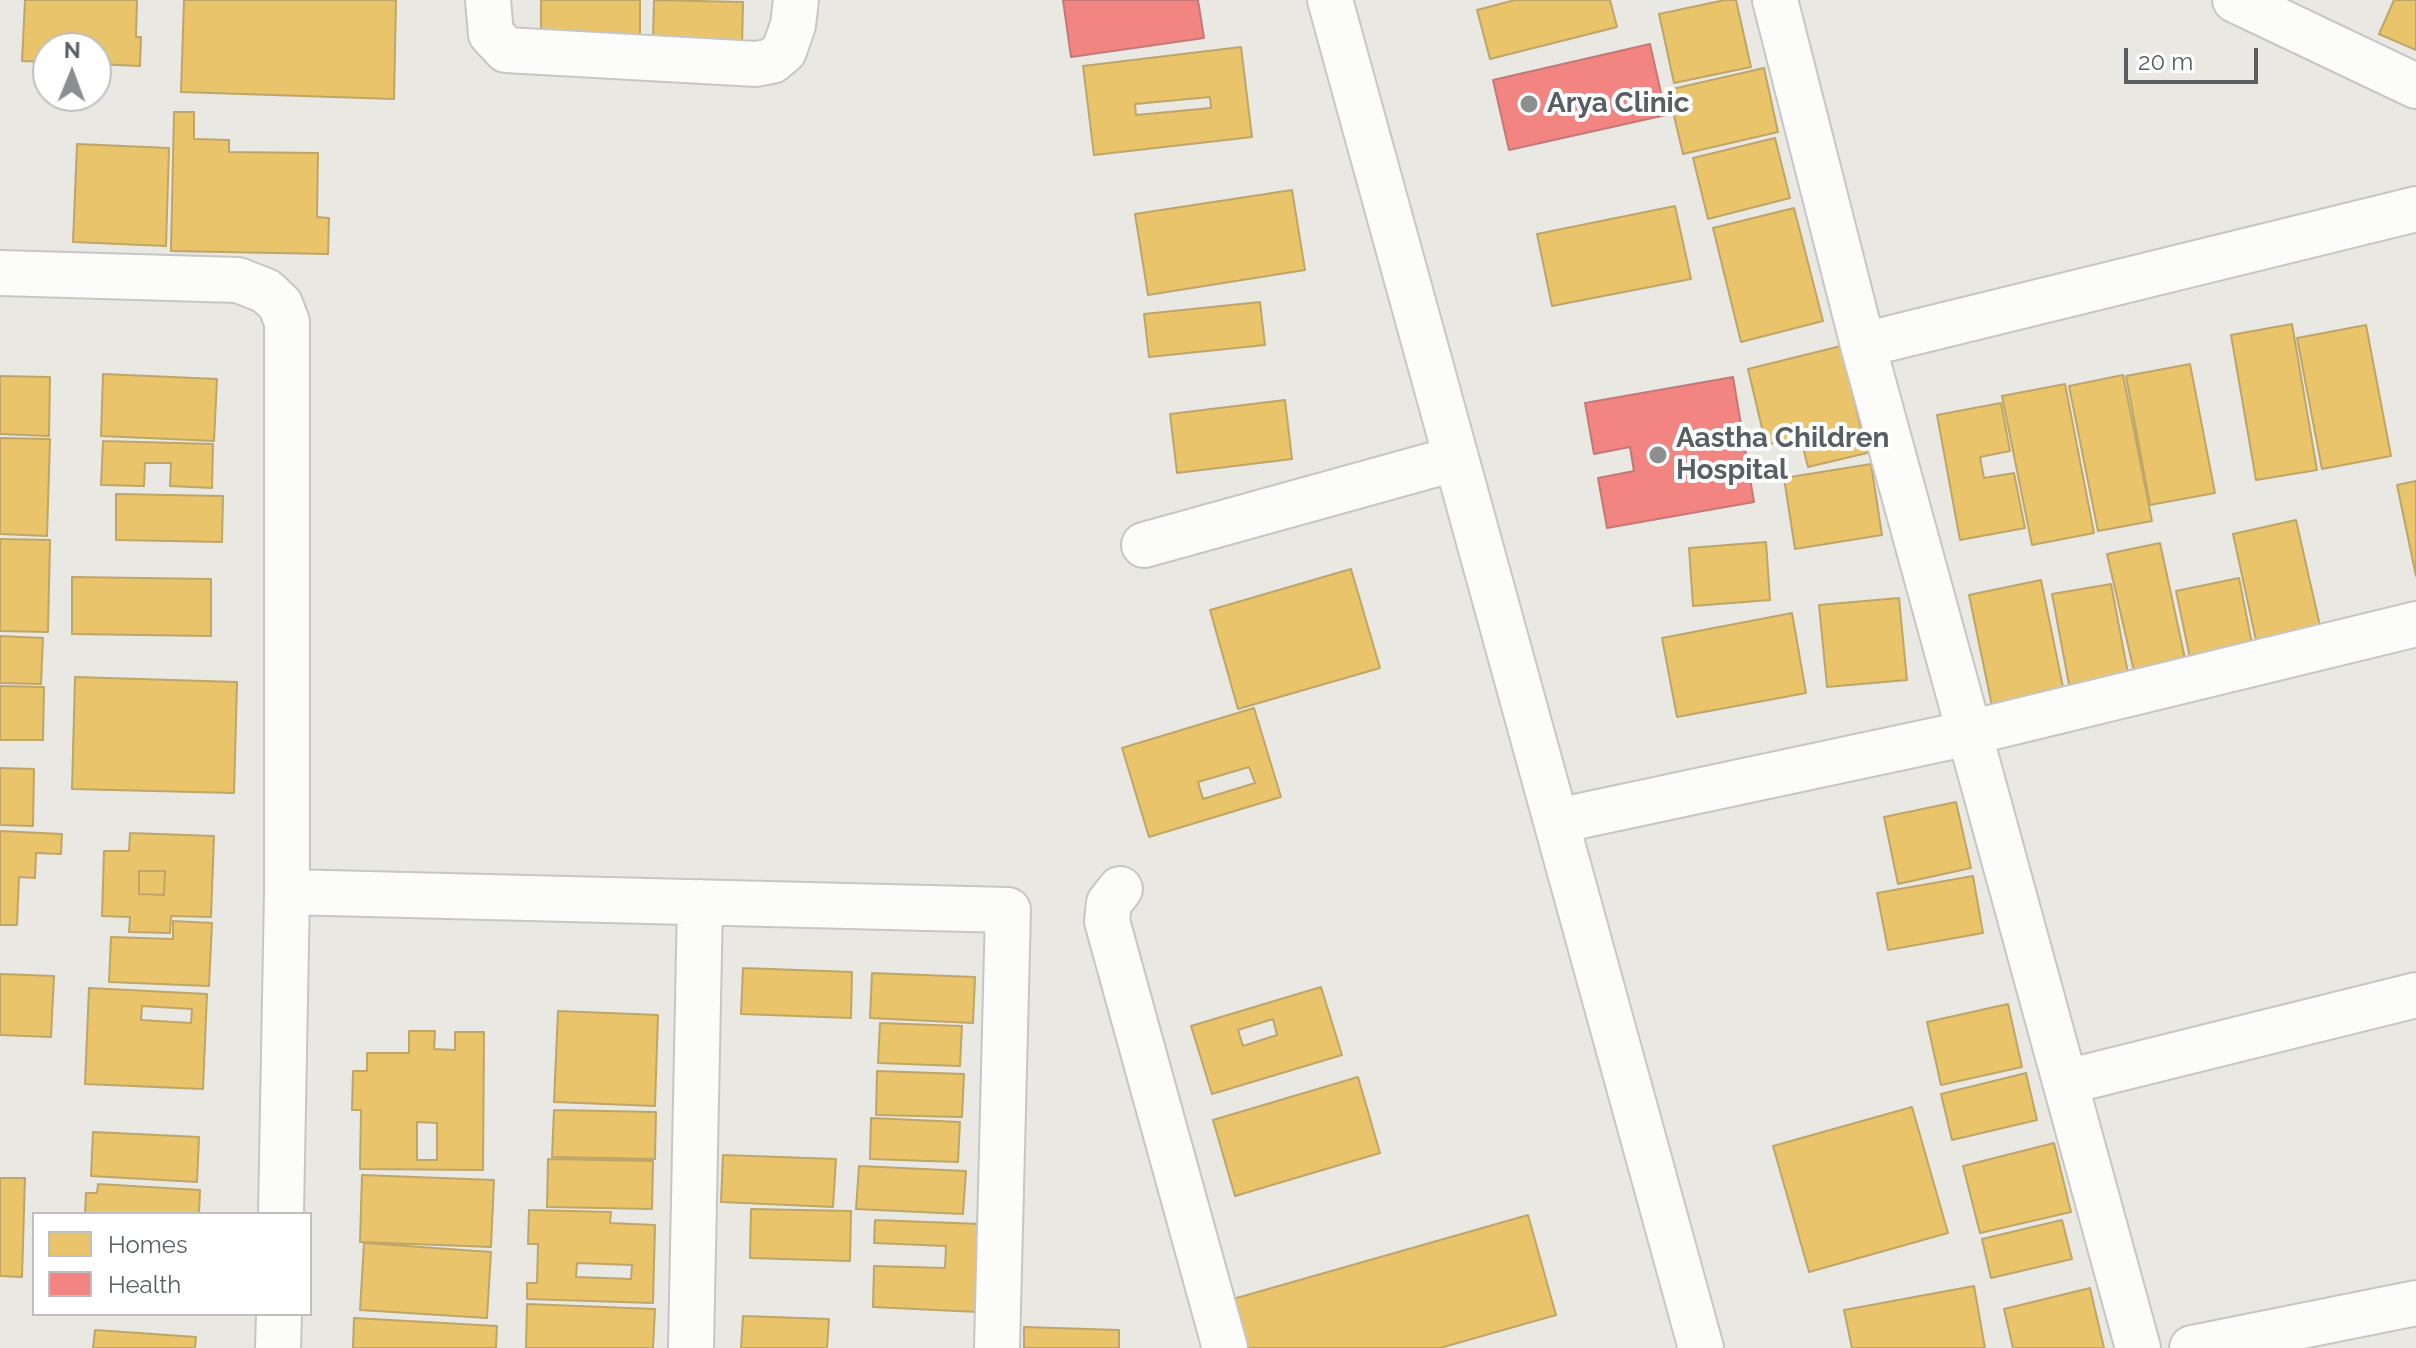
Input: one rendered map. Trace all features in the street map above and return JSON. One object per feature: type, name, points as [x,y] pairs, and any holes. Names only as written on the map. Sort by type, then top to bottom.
[{"type":"street","points":[[488,0],[491,34],[506,50],[756,64],[772,61],[784,51],[793,25],[796,0]]},
{"type":"street","points":[[1330,0],[1701,1348]]},
{"type":"street","points":[[1775,0],[1863,345],[2138,1348]]},
{"type":"street","points":[[2235,0],[2416,86]]},
{"type":"street","points":[[1863,345],[2416,209]]},
{"type":"street","points":[[0,273],[238,280],[266,291],[280,304],[287,322],[287,892],[281,1212]]},
{"type":"street","points":[[1144,545],[1454,459]]},
{"type":"street","points":[[1557,821],[1969,733],[2416,624]]},
{"type":"street","points":[[1120,889],[1109,903],[1107,921],[1225,1348]]},
{"type":"street","points":[[287,892],[1008,910],[997,1348]]},
{"type":"street","points":[[691,1348],[700,902]]},
{"type":"street","points":[[2066,1082],[2416,995]]},
{"type":"street","points":[[2192,1348],[2416,1303]]},
{"type":"street","points":[[278,1348],[279,1316]]},
{"type":"building: Homes","points":[[25,0],[137,0],[136,37],[141,37],[140,66],[112,65],[112,32],[32,32],[32,61],[22,61]]},
{"type":"building: Homes","points":[[184,0],[396,0],[394,99],[181,92]]},
{"type":"building: Homes","points":[[541,0],[640,0],[640,40],[541,39]]},
{"type":"building: Homes","points":[[654,0],[743,2],[742,48],[653,39]]},
{"type":"building: Homes","points":[[1515,0],[1610,0],[1617,27],[1490,59],[1477,10]]},
{"type":"building: Homes","points":[[1736,0],[1751,67],[1674,83],[1659,14]]},
{"type":"building: Homes","points":[[2394,0],[2416,0],[2416,50],[2379,34]]},
{"type":"building: Homes","points":[[1241,47],[1252,137],[1094,155],[1083,66]],"holes":[[[1210,97],[1211,108],[1136,115],[1135,104]]]},
{"type":"building: Homes","points":[[1764,68],[1778,132],[1683,154],[1668,90]]},
{"type":"building: Homes","points":[[174,112],[194,112],[194,139],[229,140],[229,152],[318,153],[317,217],[329,218],[328,254],[171,251]]},
{"type":"building: Homes","points":[[1775,138],[1790,198],[1708,219],[1693,158]]},
{"type":"building: Homes","points":[[77,144],[169,148],[166,246],[73,242]]},
{"type":"building: Homes","points":[[1292,190],[1305,270],[1148,295],[1135,214]]},
{"type":"building: Homes","points":[[1675,206],[1691,279],[1552,306],[1537,234]]},
{"type":"building: Homes","points":[[1794,208],[1823,321],[1741,342],[1713,228]]},
{"type":"building: Homes","points":[[1260,302],[1265,345],[1149,357],[1144,314]]},
{"type":"building: Homes","points":[[2292,324],[2317,470],[2256,480],[2231,335]]},
{"type":"building: Homes","points":[[2366,325],[2391,456],[2322,469],[2297,338]]},
{"type":"building: Homes","points":[[1841,346],[1867,453],[1808,467],[1800,436],[1766,445],[1748,369]]},
{"type":"building: Homes","points":[[2190,364],[2215,493],[2150,505],[2126,376]]},
{"type":"building: Homes","points":[[103,374],[217,379],[214,441],[101,436]]},
{"type":"building: Homes","points":[[2123,375],[2152,521],[2098,531],[2069,386]]},
{"type":"building: Homes","points":[[0,376],[50,377],[49,436],[0,434]]},
{"type":"building: Homes","points":[[2065,384],[2094,533],[2032,545],[2002,396]]},
{"type":"building: Homes","points":[[1285,400],[1292,459],[1177,473],[1170,414]]},
{"type":"building: Homes","points":[[2001,403],[2010,451],[1980,457],[1984,478],[2014,473],[2025,528],[1960,540],[1937,415]]},
{"type":"building: Homes","points":[[0,438],[50,439],[47,536],[0,534]]},
{"type":"building: Homes","points":[[103,441],[213,444],[212,488],[170,486],[171,463],[145,463],[144,486],[101,485]]},
{"type":"building: Homes","points":[[1871,464],[1882,535],[1795,549],[1784,478]]},
{"type":"building: Homes","points":[[2416,481],[2416,576],[2397,485]]},
{"type":"building: Homes","points":[[116,494],[223,496],[222,542],[116,540]]},
{"type":"building: Homes","points":[[2296,520],[2320,626],[2256,640],[2233,534]]},
{"type":"building: Homes","points":[[0,539],[50,540],[48,632],[0,631]]},
{"type":"building: Homes","points":[[1766,542],[1770,600],[1693,606],[1689,548]]},
{"type":"building: Homes","points":[[2160,543],[2187,668],[2136,680],[2107,554]]},
{"type":"building: Homes","points":[[1351,569],[1380,668],[1238,709],[1210,610]]},
{"type":"building: Homes","points":[[72,577],[211,579],[211,636],[72,634]]},
{"type":"building: Homes","points":[[2239,578],[2255,659],[2193,672],[2176,591]]},
{"type":"building: Homes","points":[[2041,580],[2064,692],[1992,706],[1969,595]]},
{"type":"building: Homes","points":[[2111,584],[2130,684],[2071,695],[2052,594]]},
{"type":"building: Homes","points":[[1899,598],[1907,680],[1827,687],[1819,605]]},
{"type":"building: Homes","points":[[1792,613],[1806,693],[1677,717],[1662,638]]},
{"type":"building: Homes","points":[[0,636],[43,638],[41,684],[0,683]]},
{"type":"building: Homes","points":[[75,677],[237,682],[234,793],[72,789]]},
{"type":"building: Homes","points":[[0,686],[44,687],[43,740],[0,740]]},
{"type":"building: Homes","points":[[1254,708],[1281,797],[1149,837],[1122,748]],"holes":[[[1249,767],[1255,783],[1203,799],[1198,782]]]},
{"type":"building: Homes","points":[[0,768],[34,769],[33,826],[0,825]]},
{"type":"building: Homes","points":[[1956,802],[1971,868],[1898,884],[1884,817]]},
{"type":"building: Homes","points":[[0,831],[62,834],[61,854],[36,853],[35,878],[19,877],[17,925],[0,925]]},
{"type":"building: Homes","points":[[130,833],[214,836],[211,917],[171,916],[170,933],[129,932],[130,917],[102,916],[104,851],[129,851]],"holes":[[[139,871],[165,871],[164,895],[139,894]]]},
{"type":"building: Homes","points":[[139,871],[165,871],[164,895],[139,894]]},
{"type":"building: Homes","points":[[1973,876],[1983,933],[1888,950],[1877,893]]},
{"type":"building: Homes","points":[[173,921],[212,923],[209,986],[109,982],[111,937],[173,939]]},
{"type":"building: Homes","points":[[743,968],[852,972],[851,1018],[741,1014]]},
{"type":"building: Homes","points":[[872,973],[975,977],[973,1023],[870,1018]]},
{"type":"building: Homes","points":[[0,974],[54,976],[51,1037],[0,1035]]},
{"type":"building: Homes","points":[[1321,987],[1342,1055],[1212,1094],[1191,1026]],"holes":[[[1273,1019],[1277,1035],[1243,1046],[1238,1030]]]},
{"type":"building: Homes","points":[[89,988],[207,994],[203,1089],[85,1084]],"holes":[[[142,1006],[192,1009],[191,1023],[141,1020]]]},
{"type":"building: Homes","points":[[2008,1004],[2022,1067],[1941,1085],[1927,1022]]},
{"type":"building: Homes","points":[[558,1011],[658,1015],[655,1106],[554,1102]]},
{"type":"building: Homes","points":[[880,1023],[962,1026],[960,1066],[878,1063]]},
{"type":"building: Homes","points":[[409,1031],[435,1031],[434,1049],[455,1050],[455,1032],[484,1032],[483,1170],[360,1169],[361,1110],[352,1110],[353,1071],[367,1071],[367,1053],[409,1053]],"holes":[[[417,1122],[437,1123],[437,1160],[417,1160]]]},
{"type":"building: Homes","points":[[877,1071],[964,1074],[962,1117],[876,1115]]},
{"type":"building: Homes","points":[[2026,1073],[2037,1120],[1952,1140],[1941,1094]]},
{"type":"building: Homes","points":[[1358,1077],[1380,1153],[1235,1196],[1213,1120]]},
{"type":"building: Homes","points":[[1912,1107],[1948,1233],[1809,1272],[1773,1146]]},
{"type":"building: Homes","points":[[554,1110],[656,1112],[655,1159],[552,1157]]},
{"type":"building: Homes","points":[[871,1118],[960,1122],[958,1162],[870,1159]]},
{"type":"building: Homes","points":[[93,1132],[199,1137],[197,1182],[91,1176]]},
{"type":"building: Homes","points":[[2054,1143],[2071,1212],[1980,1233],[1963,1166]]},
{"type":"building: Homes","points":[[723,1155],[836,1159],[833,1207],[721,1202]]},
{"type":"building: Homes","points":[[548,1159],[653,1161],[652,1209],[547,1207]]},
{"type":"building: Homes","points":[[859,1166],[966,1171],[963,1214],[856,1209]]},
{"type":"building: Homes","points":[[362,1175],[494,1180],[491,1247],[360,1242]]},
{"type":"building: Homes","points":[[0,1178],[25,1178],[22,1277],[0,1276]]},
{"type":"building: Homes","points":[[98,1184],[200,1190],[199,1212],[85,1212],[86,1193],[97,1193]]},
{"type":"building: Homes","points":[[751,1209],[851,1211],[850,1261],[750,1258]]},
{"type":"building: Homes","points":[[529,1210],[611,1212],[610,1223],[655,1225],[653,1303],[527,1299],[527,1283],[537,1283],[538,1244],[528,1244]],"holes":[[[577,1263],[632,1265],[631,1279],[576,1277]]]},
{"type":"building: Homes","points":[[1528,1215],[1556,1315],[1440,1348],[1239,1348],[1226,1301]]},
{"type":"building: Homes","points":[[875,1220],[981,1224],[978,1312],[873,1307],[874,1266],[945,1268],[946,1246],[874,1243]]},
{"type":"building: Homes","points":[[2062,1220],[2072,1259],[1991,1278],[1982,1239]]},
{"type":"building: Homes","points":[[364,1243],[491,1252],[487,1318],[360,1310]]},
{"type":"building: Homes","points":[[1974,1286],[1985,1348],[1852,1348],[1844,1310]]},
{"type":"building: Homes","points":[[2090,1288],[2104,1348],[2013,1348],[2004,1309]]},
{"type":"building: Homes","points":[[527,1304],[655,1309],[653,1348],[526,1348]]},
{"type":"building: Homes","points":[[743,1316],[829,1319],[827,1348],[741,1348]]},
{"type":"building: Homes","points":[[354,1318],[497,1326],[496,1348],[353,1348]]},
{"type":"building: Homes","points":[[1024,1327],[1119,1330],[1119,1348],[1024,1348]]},
{"type":"building: Homes","points":[[95,1330],[196,1337],[195,1348],[93,1348]]},
{"type":"building: Health","points":[[1063,0],[1198,0],[1204,38],[1071,57]]},
{"type":"building: Health","points":[[1650,44],[1666,115],[1509,150],[1493,80]]},
{"type":"building: Health","points":[[1733,377],[1754,502],[1607,528],[1598,478],[1634,471],[1630,447],[1594,454],[1585,403]]},
{"type":"place","name":"Arya Clinic","points":[[1529,104]]},
{"type":"place","name":"Aastha Children Hospital","points":[[1658,455]]}]
